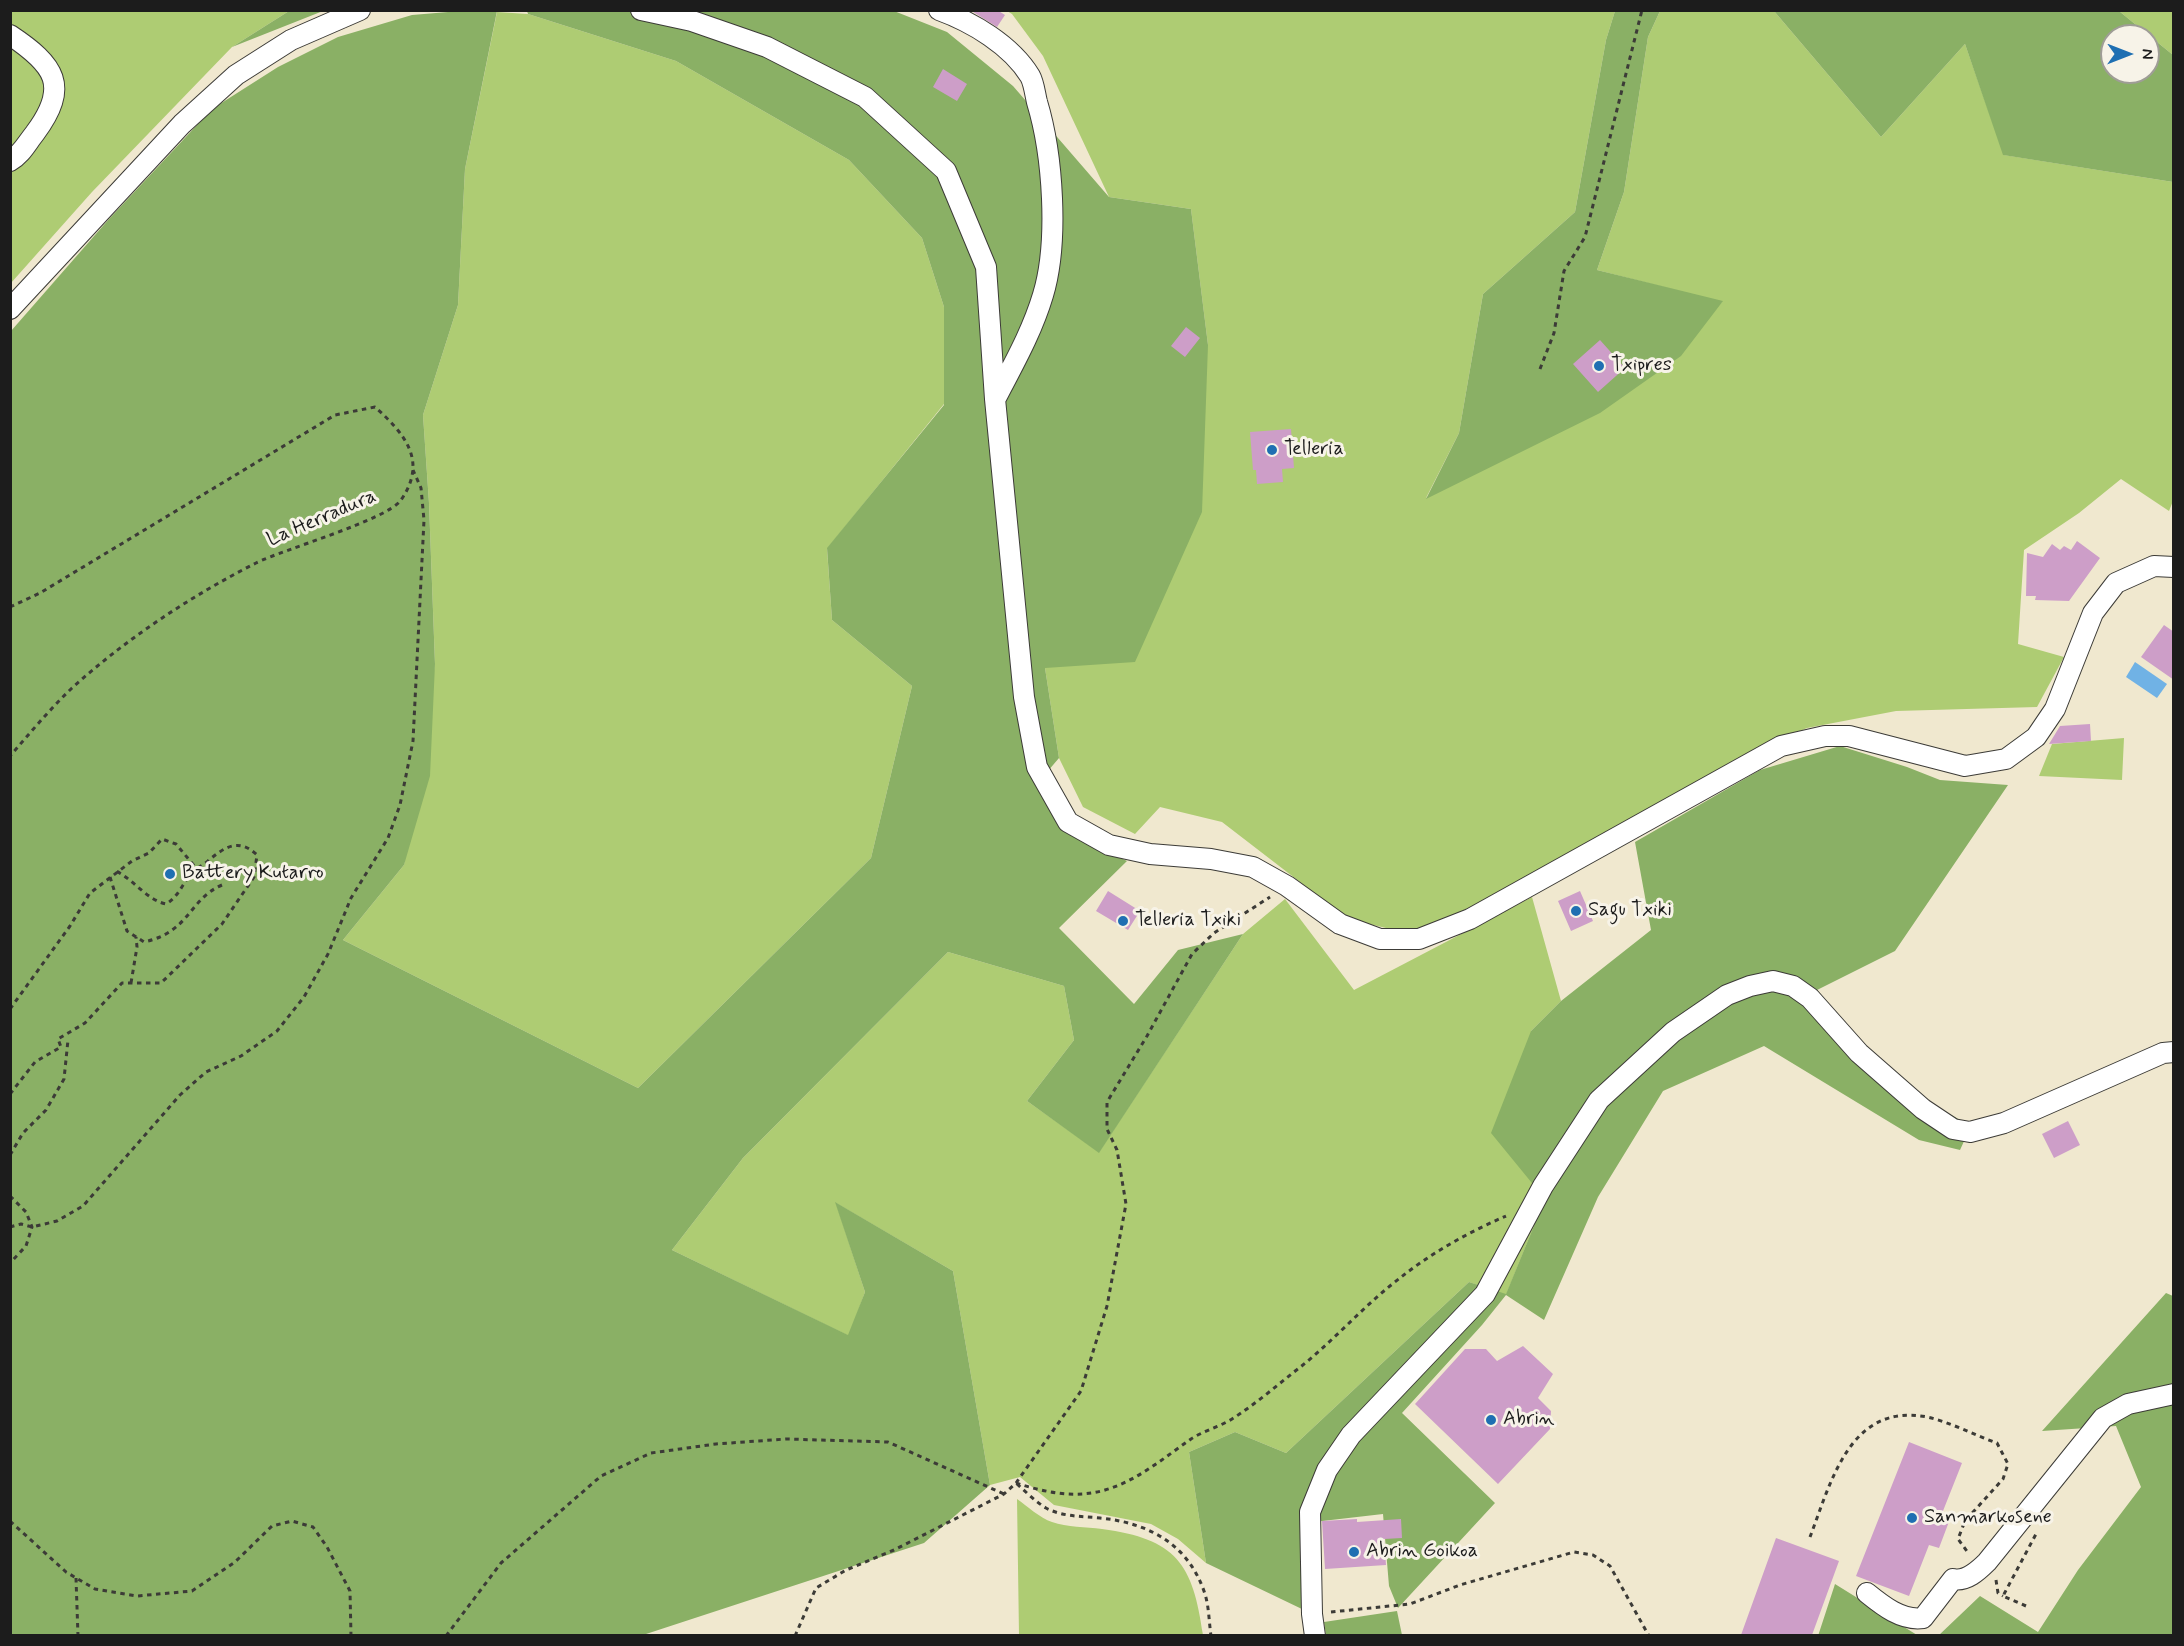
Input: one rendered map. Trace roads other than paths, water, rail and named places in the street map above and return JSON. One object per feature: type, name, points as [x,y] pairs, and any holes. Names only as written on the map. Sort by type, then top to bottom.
[{"type":"street","points":[[10,309],[182,124],[236,75],[291,40],[360,10]]},
{"type":"street","points":[[640,10],[692,21],[767,46],[865,97],[946,171],[986,267],[995,399],[1024,697],[1037,767],[1068,822],[1109,845],[1150,854],[1211,859],[1253,867],[1287,886],[1340,924],[1380,939],[1419,939],[1470,919],[1780,746],[1825,736],[1849,736],[1965,766],[2006,759],[2036,737],[2055,709],[2093,613],[2116,583],[2154,566],[2174,567]]},
{"type":"street","points":[[939,10],[961,18],[1005,47],[1030,77],[1045,128],[1052,186],[1051,238],[1044,293],[1030,331],[995,399]]},
{"type":"street","points":[[10,35],[38,54],[53,79],[56,98],[47,116],[10,161]]},
{"type":"street","points":[[1312,1628],[1310,1512],[1327,1470],[1352,1434],[1485,1294],[1543,1186],[1599,1100],[1673,1032],[1727,995],[1749,986],[1773,981],[1793,986],[1810,998],[1859,1053],[1923,1109],[1953,1129],[1970,1132],[2004,1123],[2163,1053],[2174,1052]]},
{"type":"street","points":[[1867,1593],[1887,1608],[1912,1620],[1923,1618],[1953,1578],[1959,1580],[1978,1571],[2103,1418],[2128,1404],[2174,1394]]},
{"type":"water","points":[[2135,662],[2167,684],[2157,698],[2126,677]]},
{"type":"place","name":"Txipres","points":[[1599,366]]},
{"type":"place","name":"Telleria","points":[[1272,450]]},
{"type":"place","name":"Battery Kutarro","points":[[170,874]]},
{"type":"place","name":"Sagu Txiki","points":[[1576,911]]},
{"type":"place","name":"Telleria Txiki","points":[[1123,921]]},
{"type":"place","name":"Abrin","points":[[1491,1420]]},
{"type":"place","name":"Sanmarkosene","points":[[1912,1518]]},
{"type":"place","name":"Abrin Goikoa","points":[[1354,1552]]}]
